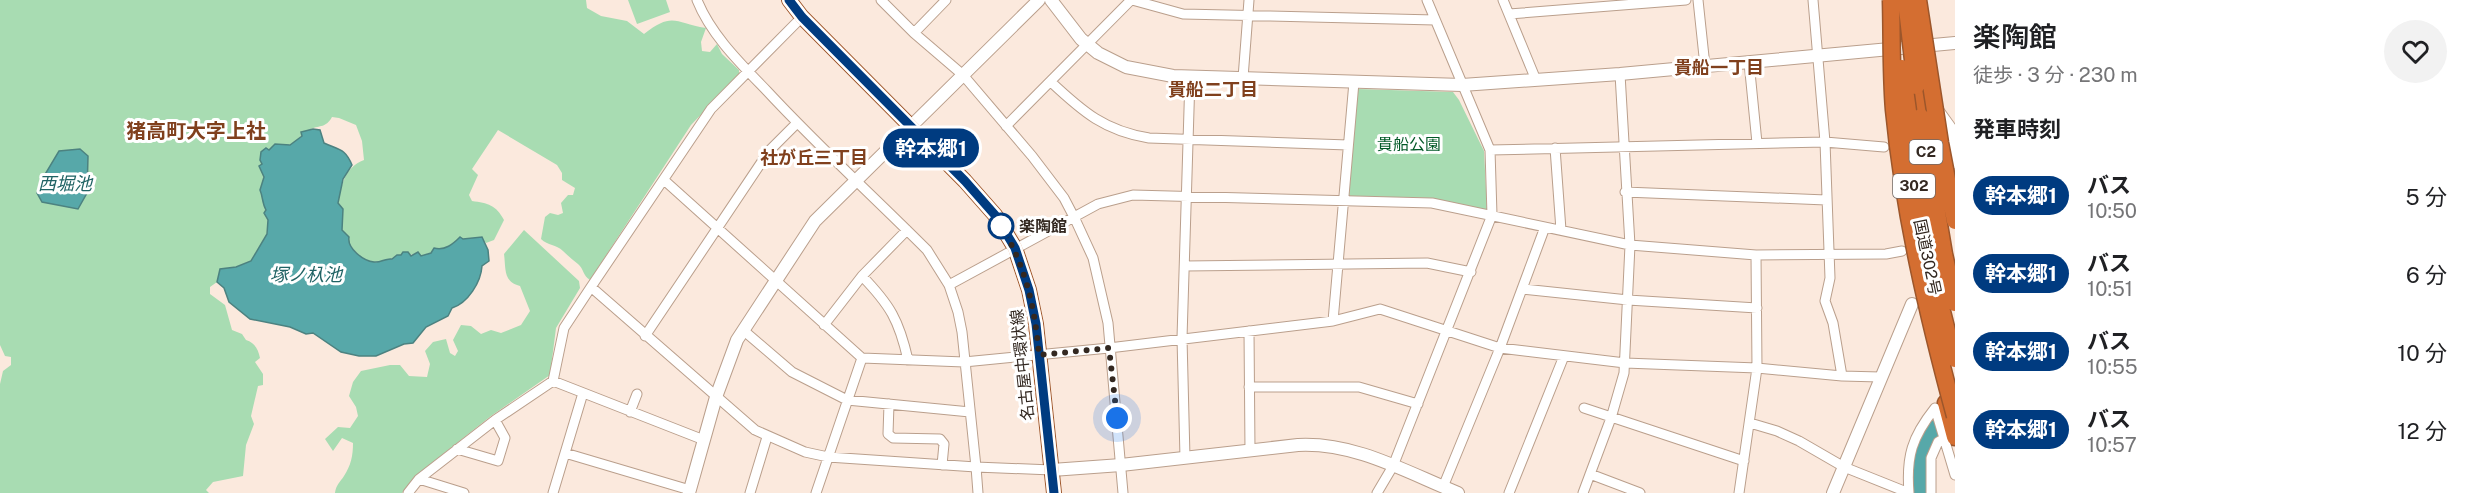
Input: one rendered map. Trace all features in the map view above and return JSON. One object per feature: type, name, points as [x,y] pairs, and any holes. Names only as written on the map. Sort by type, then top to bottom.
[{"type":"highway","name":"国道302号","points":[[1892,0],[1893,48],[1917,206],[1951,362]]},
{"type":"highway","name":"C2","points":[[1892,0],[1922,205],[1951,362]]},
{"type":"highway","name":"C2","points":[[1906,0],[1927,160],[1955,303]]},
{"type":"highway","name":"国道302号","points":[[1913,0],[1921,85],[1937,202],[1955,289]]},
{"type":"highway","points":[[1918,0],[1940,143],[1955,221]]},
{"type":"highway","points":[[1951,362],[1955,384]]},
{"type":"highway","points":[[1951,362],[1955,416]]},
{"type":"highway","points":[[1948,436],[1940,379],[1951,362]]},
{"type":"main road","name":"名古屋中環状線","points":[[789,0],[802,17],[965,181],[995,215],[1015,248],[1029,290],[1039,355],[1054,493]]},
{"type":"street","points":[[697,0],[722,40],[748,71],[797,123],[927,250],[949,285],[962,332],[978,493]]},
{"type":"street","points":[[881,0],[914,33],[963,75],[1057,188],[1074,217],[1093,258],[1108,323],[1124,493]]},
{"type":"street","points":[[914,33],[946,0]]},
{"type":"street","points":[[565,453],[689,491],[716,398],[743,330],[815,221],[1039,0]]},
{"type":"street","points":[[1051,0],[1087,44],[1098,52],[1126,67],[1190,77],[1462,85],[1620,74],[1955,43]]},
{"type":"street","points":[[1006,126],[1131,0],[1183,14],[1435,20]]},
{"type":"street","points":[[1243,78],[1249,0]]},
{"type":"street","points":[[1377,493],[1393,466],[1492,215],[1490,150],[1427,0]]},
{"type":"street","points":[[1503,0],[1536,80]]},
{"type":"street","points":[[1509,14],[1629,2],[1686,0]]},
{"type":"street","points":[[1698,0],[1705,66]]},
{"type":"street","points":[[1813,0],[1825,142],[1827,255],[1830,278],[1825,301],[1833,323],[1842,376]]},
{"type":"street","points":[[408,493],[419,479],[457,449],[553,381],[564,328],[711,109],[802,17]]},
{"type":"street","points":[[1749,62],[1756,142]]},
{"type":"street","points":[[1583,493],[1611,418],[1625,363],[1630,246],[1625,192],[1620,74]]},
{"type":"street","points":[[1185,458],[1182,338],[1190,77]]},
{"type":"street","points":[[1051,82],[1073,103],[1102,124],[1127,135],[1189,140],[1348,145]]},
{"type":"street","points":[[1333,321],[1354,82]]},
{"type":"street","points":[[1921,85],[1951,127],[1955,157]]},
{"type":"street","points":[[645,336],[769,151],[797,123]]},
{"type":"street","points":[[1490,150],[1624,148],[1756,142],[1825,142],[1884,147]]},
{"type":"street","points":[[1555,148],[1561,230]]},
{"type":"street","points":[[664,180],[862,358],[964,362],[1039,355],[1333,321],[1380,309],[1500,348],[1625,363],[1757,368],[1880,377]]},
{"type":"street","points":[[1625,192],[1826,200]]},
{"type":"street","points":[[949,285],[1074,217],[1112,199],[1133,195],[1432,203],[1630,246],[1755,255],[1886,254],[1902,251]]},
{"type":"street","points":[[1443,487],[1500,348],[1545,227]]},
{"type":"street","points":[[824,324],[862,276],[907,230]]},
{"type":"street","points":[[1739,493],[1757,368],[1755,255]]},
{"type":"street","points":[[1185,266],[1427,263],[1471,272]]},
{"type":"street","points":[[862,276],[891,308],[908,360]]},
{"type":"street","points":[[591,287],[736,416],[767,437],[805,452],[828,457],[1052,470],[1327,444],[1350,449],[1458,493]]},
{"type":"street","points":[[1523,289],[1628,300],[1757,308]]},
{"type":"street","points":[[1833,493],[1912,304]]},
{"type":"street","points":[[743,330],[792,372],[847,400],[970,412]]},
{"type":"street","points":[[1249,331],[1250,451]]},
{"type":"street","points":[[1509,493],[1564,356]]},
{"type":"street","points":[[816,493],[862,358]]},
{"type":"street","points":[[553,381],[704,440]]},
{"type":"street","points":[[1249,387],[1359,387],[1418,404]]},
{"type":"street","points":[[553,493],[583,393]]},
{"type":"street","points":[[630,411],[637,394]]},
{"type":"street","points":[[889,404],[888,434],[893,438],[939,439],[944,444],[942,465]]},
{"type":"street","points":[[1584,408],[1744,461]]},
{"type":"street","points":[[1750,423],[1777,430],[1844,467],[1909,493],[1907,472],[1913,443],[1921,426],[1935,408],[1948,436],[1955,475]]},
{"type":"street","points":[[457,449],[498,461],[505,438],[495,420]]},
{"type":"street","points":[[1931,493],[1931,458],[1938,442],[1948,436]]},
{"type":"street","points":[[750,493],[767,437]]},
{"type":"street","points":[[1590,474],[1640,493]]},
{"type":"street","points":[[419,479],[464,493]]},
{"type":"green space","points":[[0,0],[586,0],[587,8],[601,16],[627,21],[644,34],[662,23],[674,20],[706,28],[701,42],[702,51],[710,52],[717,44],[722,54],[739,70],[739,75],[691,125],[590,280],[580,266],[560,249],[541,239],[545,217],[550,213],[558,215],[563,213],[561,203],[568,195],[573,195],[575,188],[562,180],[562,173],[557,165],[498,130],[472,169],[478,175],[469,195],[472,201],[495,208],[504,220],[494,240],[486,243],[481,237],[463,239],[460,237],[450,246],[421,256],[418,252],[376,262],[364,259],[350,245],[343,234],[342,213],[338,203],[348,172],[364,160],[362,141],[356,125],[332,117],[325,125],[307,131],[293,143],[280,145],[262,164],[266,210],[264,213],[268,220],[267,234],[251,261],[236,267],[220,269],[217,282],[210,287],[210,294],[225,305],[232,330],[242,334],[256,347],[260,358],[255,362],[263,374],[263,385],[258,386],[251,416],[254,424],[246,445],[243,476],[213,482],[206,490],[209,493],[0,493],[0,384],[3,371],[11,365],[11,357],[5,356],[0,345]]},
{"type":"green space","points":[[628,0],[666,0],[670,12],[637,24]]},
{"type":"green space","name":"貴船公園","points":[[1358,89],[1453,92],[1484,151],[1487,210],[1432,198],[1349,196]]},
{"type":"green space","points":[[524,230],[579,281],[580,288],[556,328],[550,375],[491,416],[414,477],[402,493],[335,493],[350,464],[353,443],[342,438],[333,451],[325,439],[338,427],[350,428],[358,416],[356,407],[349,396],[353,382],[361,371],[400,365],[409,376],[427,377],[430,364],[425,351],[433,342],[446,339],[450,353],[455,356],[458,351],[453,340],[461,325],[471,326],[481,334],[491,330],[501,333],[521,325],[530,311],[520,286],[508,278],[504,254]]},
{"type":"water","name":"塚ノ杁池","points":[[320,130],[324,143],[344,152],[352,165],[343,179],[338,203],[343,209],[342,230],[349,237],[353,249],[361,257],[376,262],[392,259],[403,252],[408,252],[411,256],[418,252],[421,256],[431,253],[434,248],[442,249],[460,237],[463,239],[482,237],[488,250],[489,261],[482,266],[473,291],[463,302],[452,308],[448,316],[426,327],[413,343],[404,344],[376,356],[359,356],[341,352],[313,333],[306,334],[290,327],[250,319],[229,302],[224,288],[217,282],[220,269],[236,267],[251,261],[267,234],[268,220],[264,213],[266,210],[260,190],[264,177],[259,166],[262,164],[261,152],[266,148],[269,150],[275,144],[290,145],[302,136],[301,132]]},
{"type":"water","name":"西堀池","points":[[80,149],[88,156],[87,193],[78,209],[42,202],[37,193],[59,151]]},
{"type":"waterway","points":[[1920,493],[1923,447],[1933,430],[1951,411]]},
{"type":"bus line","name":"幹本郷1","points":[[789,0],[802,17],[965,181],[995,215],[1015,248],[1029,290],[1036,324],[1054,493]]},
{"type":"place","name":"楽陶館","points":[[1001,226]]},
{"type":"district","name":"貴船一丁目","points":[[1719,68]]},
{"type":"district","name":"貴船二丁目","points":[[1213,90]]},
{"type":"district","name":"猪高町大字上社","points":[[196,131]]},
{"type":"district","name":"社が丘三丁目","points":[[814,158]]},
{"type":"route","points":[[1001,226],[1015,248],[1029,290],[1039,355],[1109,348],[1117,418]]}]
